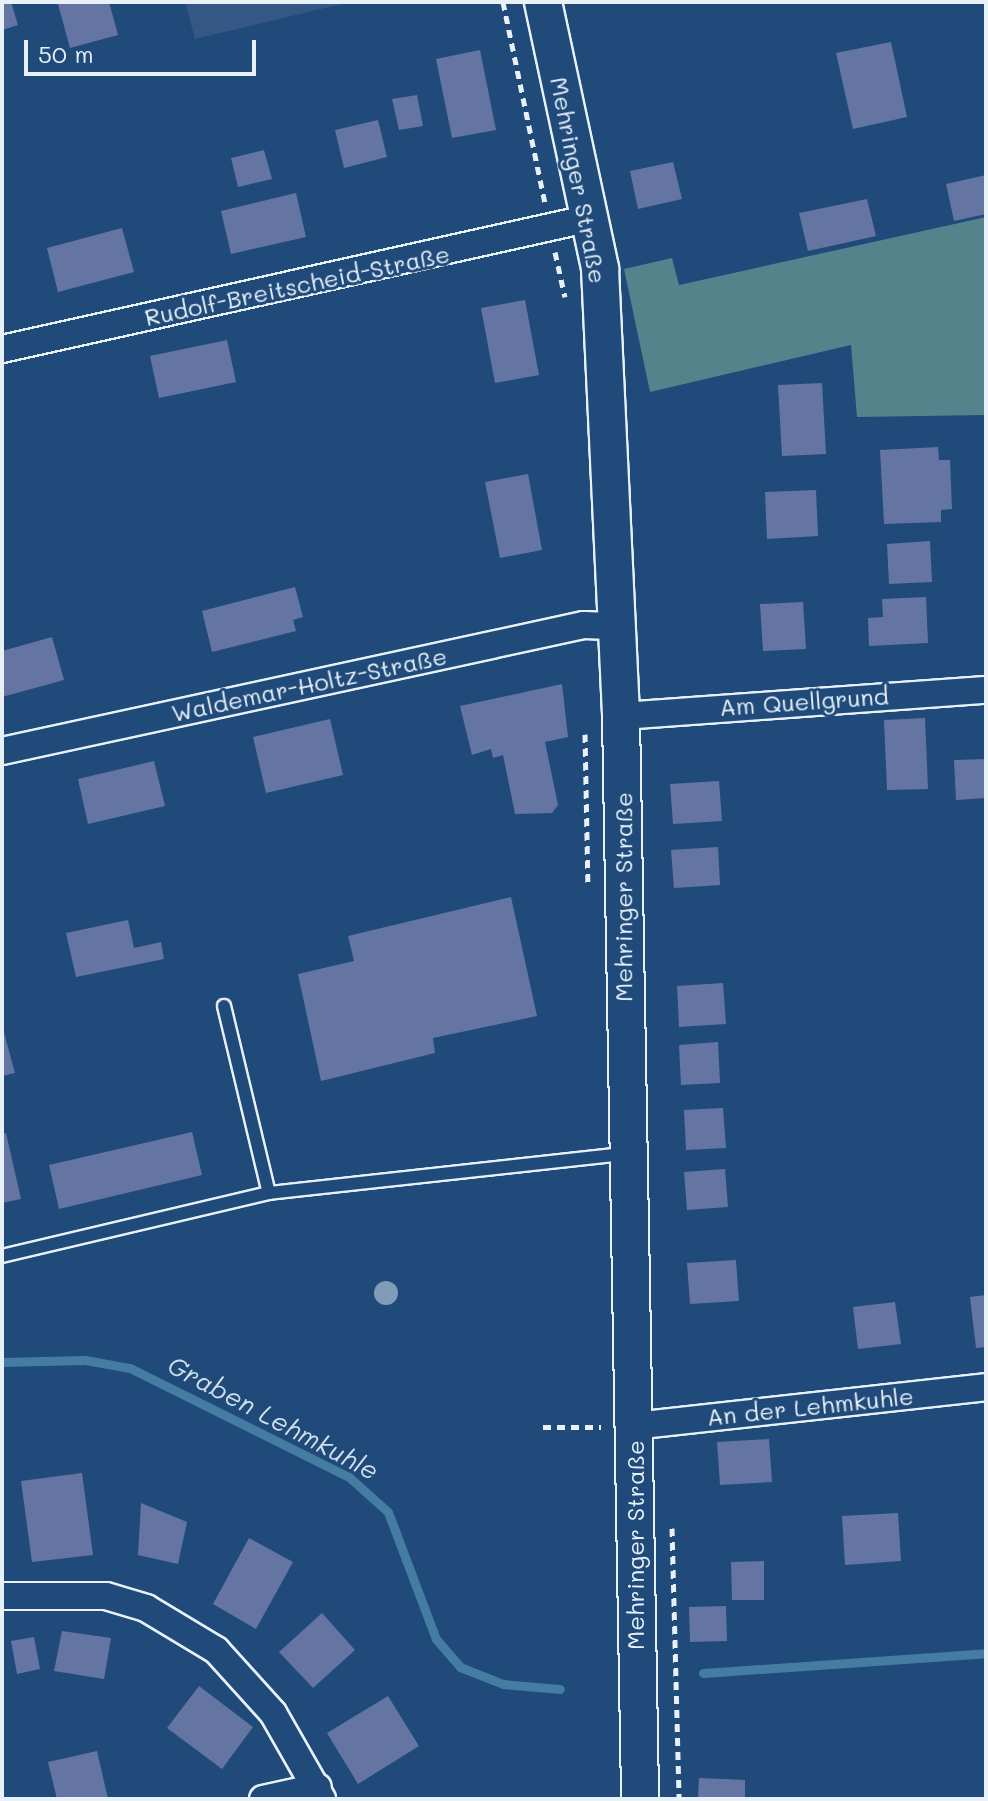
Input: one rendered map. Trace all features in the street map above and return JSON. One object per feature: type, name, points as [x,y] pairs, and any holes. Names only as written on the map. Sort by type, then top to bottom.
[{"type":"main road","name":"Mehringer Straße","points":[[543,2],[591,218],[617,626],[621,716],[624,1154],[634,1426],[640,1799]]},
{"type":"street","name":"Rudolf-Breitscheid-Straße","points":[[2,349],[591,218]]},
{"type":"street","name":"Waldemar-Holtz-Straße","points":[[2,751],[584,625],[617,626]]},
{"type":"street","name":"Am Quellgrund","points":[[621,716],[986,690]]},
{"type":"street","name":"An der Lehmkuhle","points":[[634,1426],[986,1387]]},
{"type":"street","points":[[2,1596],[106,1596],[146,1608],[216,1650],[273,1713],[320,1793],[263,1799]]},
{"type":"lane","points":[[224,1006],[269,1193]]},
{"type":"lane","points":[[2,1256],[269,1193],[624,1154]]},
{"type":"path","points":[[503,2],[567,305]]},
{"type":"path","points":[[585,718],[585,780]]},
{"type":"path","points":[[543,1427],[634,1426]]},
{"type":"shaded area","points":[[185,2],[350,2],[195,39]]},
{"type":"green space","points":[[986,217],[986,415],[857,417],[851,345],[650,392],[624,269],[672,258],[679,285]]},
{"type":"building","points":[[2,2],[11,2],[18,25],[2,30]]},
{"type":"building","points":[[109,2],[118,35],[70,48],[58,4]]},
{"type":"building","points":[[891,42],[907,117],[853,129],[836,53]]},
{"type":"building","points":[[480,50],[496,130],[452,138],[436,59]]},
{"type":"building","points":[[417,95],[423,126],[399,130],[392,99]]},
{"type":"building","points":[[378,120],[387,157],[344,168],[335,130]]},
{"type":"building","points":[[264,150],[272,179],[238,187],[231,158]]},
{"type":"building","points":[[673,162],[682,199],[638,209],[630,171]]},
{"type":"building","points":[[986,175],[986,214],[954,221],[946,184]]},
{"type":"building","points":[[296,193],[306,237],[231,254],[221,211]]},
{"type":"building","points":[[867,199],[876,236],[808,251],[799,213]]},
{"type":"building","points":[[122,228],[134,272],[58,292],[47,248]]},
{"type":"building","points":[[525,300],[539,375],[495,383],[481,308]]},
{"type":"building","points":[[227,340],[236,382],[159,398],[150,356]]},
{"type":"building","points":[[822,383],[826,454],[782,456],[778,385]]},
{"type":"building","points":[[938,447],[939,460],[950,460],[952,509],[941,510],[941,522],[884,524],[880,450]]},
{"type":"building","points":[[528,474],[542,550],[500,558],[485,482]]},
{"type":"building","points":[[816,490],[818,536],[767,539],[765,492]]},
{"type":"building","points":[[930,541],[932,582],[889,584],[887,544]]},
{"type":"building","points":[[295,587],[303,617],[293,620],[296,631],[212,652],[202,611]]},
{"type":"building","points":[[926,597],[928,643],[869,646],[868,618],[883,617],[882,599]]},
{"type":"building","points":[[803,602],[806,649],[763,651],[760,604]]},
{"type":"building","points":[[52,637],[64,680],[2,697],[2,651]]},
{"type":"building","points":[[562,684],[568,737],[545,742],[558,805],[552,813],[515,814],[503,755],[493,758],[491,749],[472,755],[460,706]]},
{"type":"building","points":[[925,718],[928,789],[887,790],[884,720]]},
{"type":"building","points":[[330,719],[343,775],[266,793],[253,737]]},
{"type":"building","points":[[986,759],[986,798],[956,800],[954,760]]},
{"type":"building","points":[[154,761],[165,806],[88,824],[78,779]]},
{"type":"building","points":[[719,781],[722,821],[673,824],[670,784]]},
{"type":"building","points":[[718,847],[720,885],[674,888],[671,850]]},
{"type":"building","points":[[511,897],[537,1016],[433,1038],[435,1053],[321,1081],[298,974],[354,961],[348,936]]},
{"type":"building","points":[[128,920],[134,948],[161,942],[164,959],[76,977],[66,933]]},
{"type":"building","points":[[723,983],[726,1024],[679,1027],[677,986]]},
{"type":"building","points":[[2,1025],[15,1073],[2,1076]]},
{"type":"building","points":[[718,1042],[720,1083],[681,1085],[679,1045]]},
{"type":"building","points":[[723,1108],[726,1148],[686,1150],[684,1110]]},
{"type":"building","points":[[192,1132],[202,1175],[59,1209],[49,1165]]},
{"type":"building","points":[[6,1133],[21,1199],[2,1203],[2,1134]]},
{"type":"building","points":[[725,1169],[728,1207],[687,1210],[684,1172]]},
{"type":"building","points":[[736,1260],[739,1301],[690,1304],[687,1263]]},
{"type":"building","points":[[986,1295],[986,1347],[976,1348],[970,1297]]},
{"type":"building","points":[[895,1302],[901,1344],[858,1349],[853,1307]]},
{"type":"building","points":[[769,1439],[772,1482],[720,1485],[717,1442]]},
{"type":"building","points":[[82,1473],[93,1555],[32,1562],[21,1481]]},
{"type":"building","points":[[141,1503],[187,1522],[178,1564],[138,1555]]},
{"type":"building","points":[[898,1513],[901,1561],[845,1565],[842,1516]]},
{"type":"building","points":[[249,1538],[293,1562],[256,1629],[213,1604]]},
{"type":"building","points":[[764,1561],[764,1600],[732,1600],[731,1562]]},
{"type":"building","points":[[726,1606],[727,1641],[690,1642],[689,1607]]},
{"type":"building","points":[[322,1613],[355,1650],[313,1688],[279,1652]]},
{"type":"building","points":[[62,1631],[111,1638],[104,1679],[54,1671]]},
{"type":"building","points":[[34,1637],[40,1669],[17,1674],[11,1641]]},
{"type":"building","points":[[199,1686],[253,1727],[222,1769],[167,1728]]},
{"type":"building","points":[[388,1696],[419,1746],[358,1784],[327,1733]]},
{"type":"building","points":[[97,1751],[108,1799],[57,1799],[48,1762]]},
{"type":"building","points":[[699,1778],[745,1780],[745,1799],[698,1799]]},
{"type":"waterway","name":"Graben Lehmkuhle","points":[[2,1362],[85,1360],[130,1368],[349,1477],[388,1512],[436,1639],[460,1667],[503,1684],[560,1689]]},
{"type":"waterway","name":"Graben Lehmkuhle","points":[[703,1673],[986,1653]]}]
